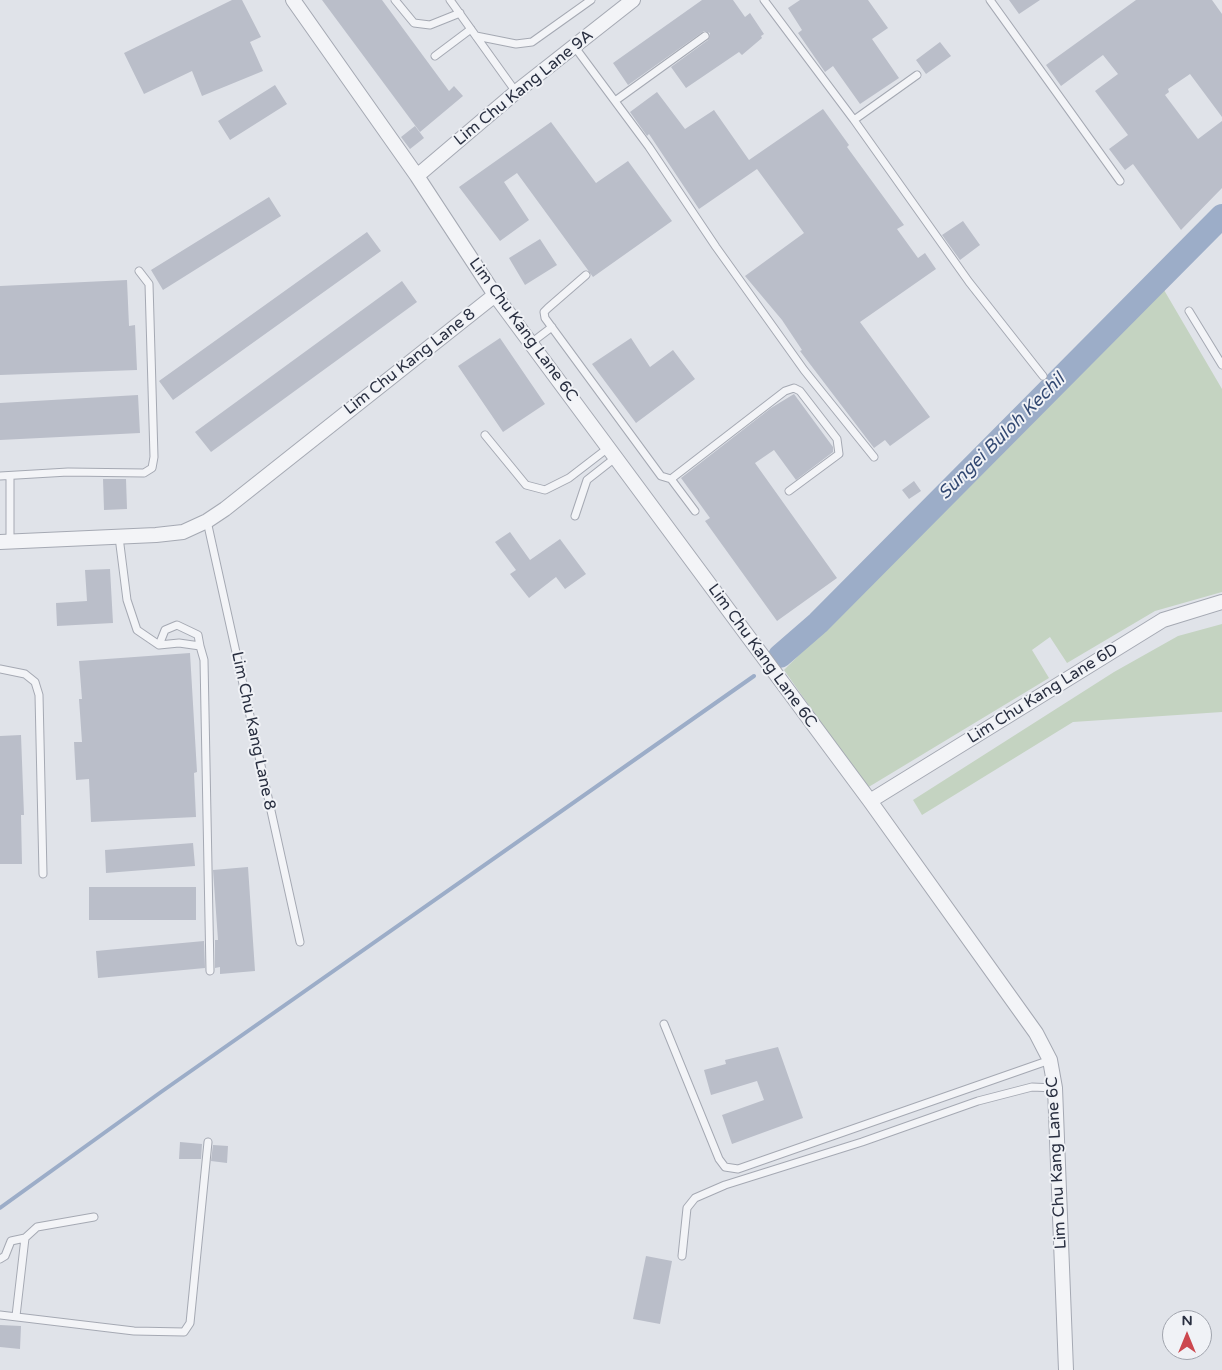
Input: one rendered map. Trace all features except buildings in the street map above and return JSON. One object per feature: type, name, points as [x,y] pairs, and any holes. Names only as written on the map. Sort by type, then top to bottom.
[{"type":"street","name":"Lim Chu Kang Lane 6C","points":[[293,0],[417,176],[495,295],[870,801],[1036,1033],[1050,1060],[1055,1088],[1066,1370]]},
{"type":"street","name":"Lim Chu Kang Lane 9A","points":[[417,176],[516,92],[633,0]]},
{"type":"street","name":"Lim Chu Kang Lane 8","points":[[5,542],[182,532],[207,521],[233,503],[495,295]]},
{"type":"street","name":"Lim Chu Kang Lane 6D","points":[[870,801],[1164,620],[1222,602]]},
{"type":"lane","points":[[395,0],[414,23],[430,25],[460,13]]},
{"type":"lane","points":[[450,0],[516,92]]},
{"type":"lane","points":[[476,36],[516,44],[532,42],[592,0]]},
{"type":"lane","points":[[764,0],[854,120],[969,282],[1043,376]]},
{"type":"lane","points":[[990,0],[1120,181]]},
{"type":"lane","points":[[435,56],[471,29]]},
{"type":"lane","points":[[615,101],[705,36]]},
{"type":"lane","points":[[574,46],[615,101],[804,370],[874,457]]},
{"type":"lane","points":[[854,120],[917,75]]},
{"type":"lane","points":[[0,476],[10,477],[68,472],[144,473],[152,468],[154,457],[148,284],[139,271]]},
{"type":"lane","points":[[586,275],[544,312],[545,318],[661,476],[671,479],[694,511]]},
{"type":"lane","points":[[1189,311],[1222,365]]},
{"type":"lane","points":[[531,343],[552,327]]},
{"type":"lane","points":[[671,479],[785,391],[794,388],[800,391],[836,440],[839,454],[789,492]]},
{"type":"lane","points":[[485,435],[526,485],[545,490],[612,453]]},
{"type":"lane","points":[[575,516],[587,480],[612,453]]},
{"type":"lane","points":[[5,542],[10,477]]},
{"type":"lane","name":"Lim Chu Kang Lane 8","points":[[207,521],[300,942]]},
{"type":"lane","points":[[120,537],[127,600],[138,630],[159,645],[179,643],[200,646]]},
{"type":"lane","points":[[159,645],[165,630],[177,625],[198,635],[204,660],[210,972]]},
{"type":"lane","points":[[0,669],[24,674],[35,682],[39,695],[43,874]]},
{"type":"lane","points":[[664,1024],[719,1159],[725,1167],[738,1169],[1050,1060]]},
{"type":"lane","points":[[682,1256],[687,1208],[694,1198],[725,1184],[862,1142],[978,1101],[1032,1087],[1055,1088]]},
{"type":"lane","points":[[0,1315],[134,1330],[184,1332],[190,1323],[208,1142]]},
{"type":"lane","points":[[0,1258],[5,1256],[12,1241],[25,1238],[37,1227],[94,1216]]},
{"type":"lane","points":[[16,1316],[25,1238]]},
{"type":"green space","points":[[1164,290],[1222,389],[1222,592],[1155,611],[1067,663],[1050,637],[1032,650],[1049,678],[867,788],[784,670]]},
{"type":"green space","points":[[1222,624],[1222,712],[1073,722],[922,815],[913,800],[1114,672],[1178,636]]},
{"type":"waterway","name":"Sungei Buloh Kechil","points":[[780,656],[818,623],[1222,216]]},
{"type":"waterway","points":[[0,1208],[161,1092],[754,676]]}]
